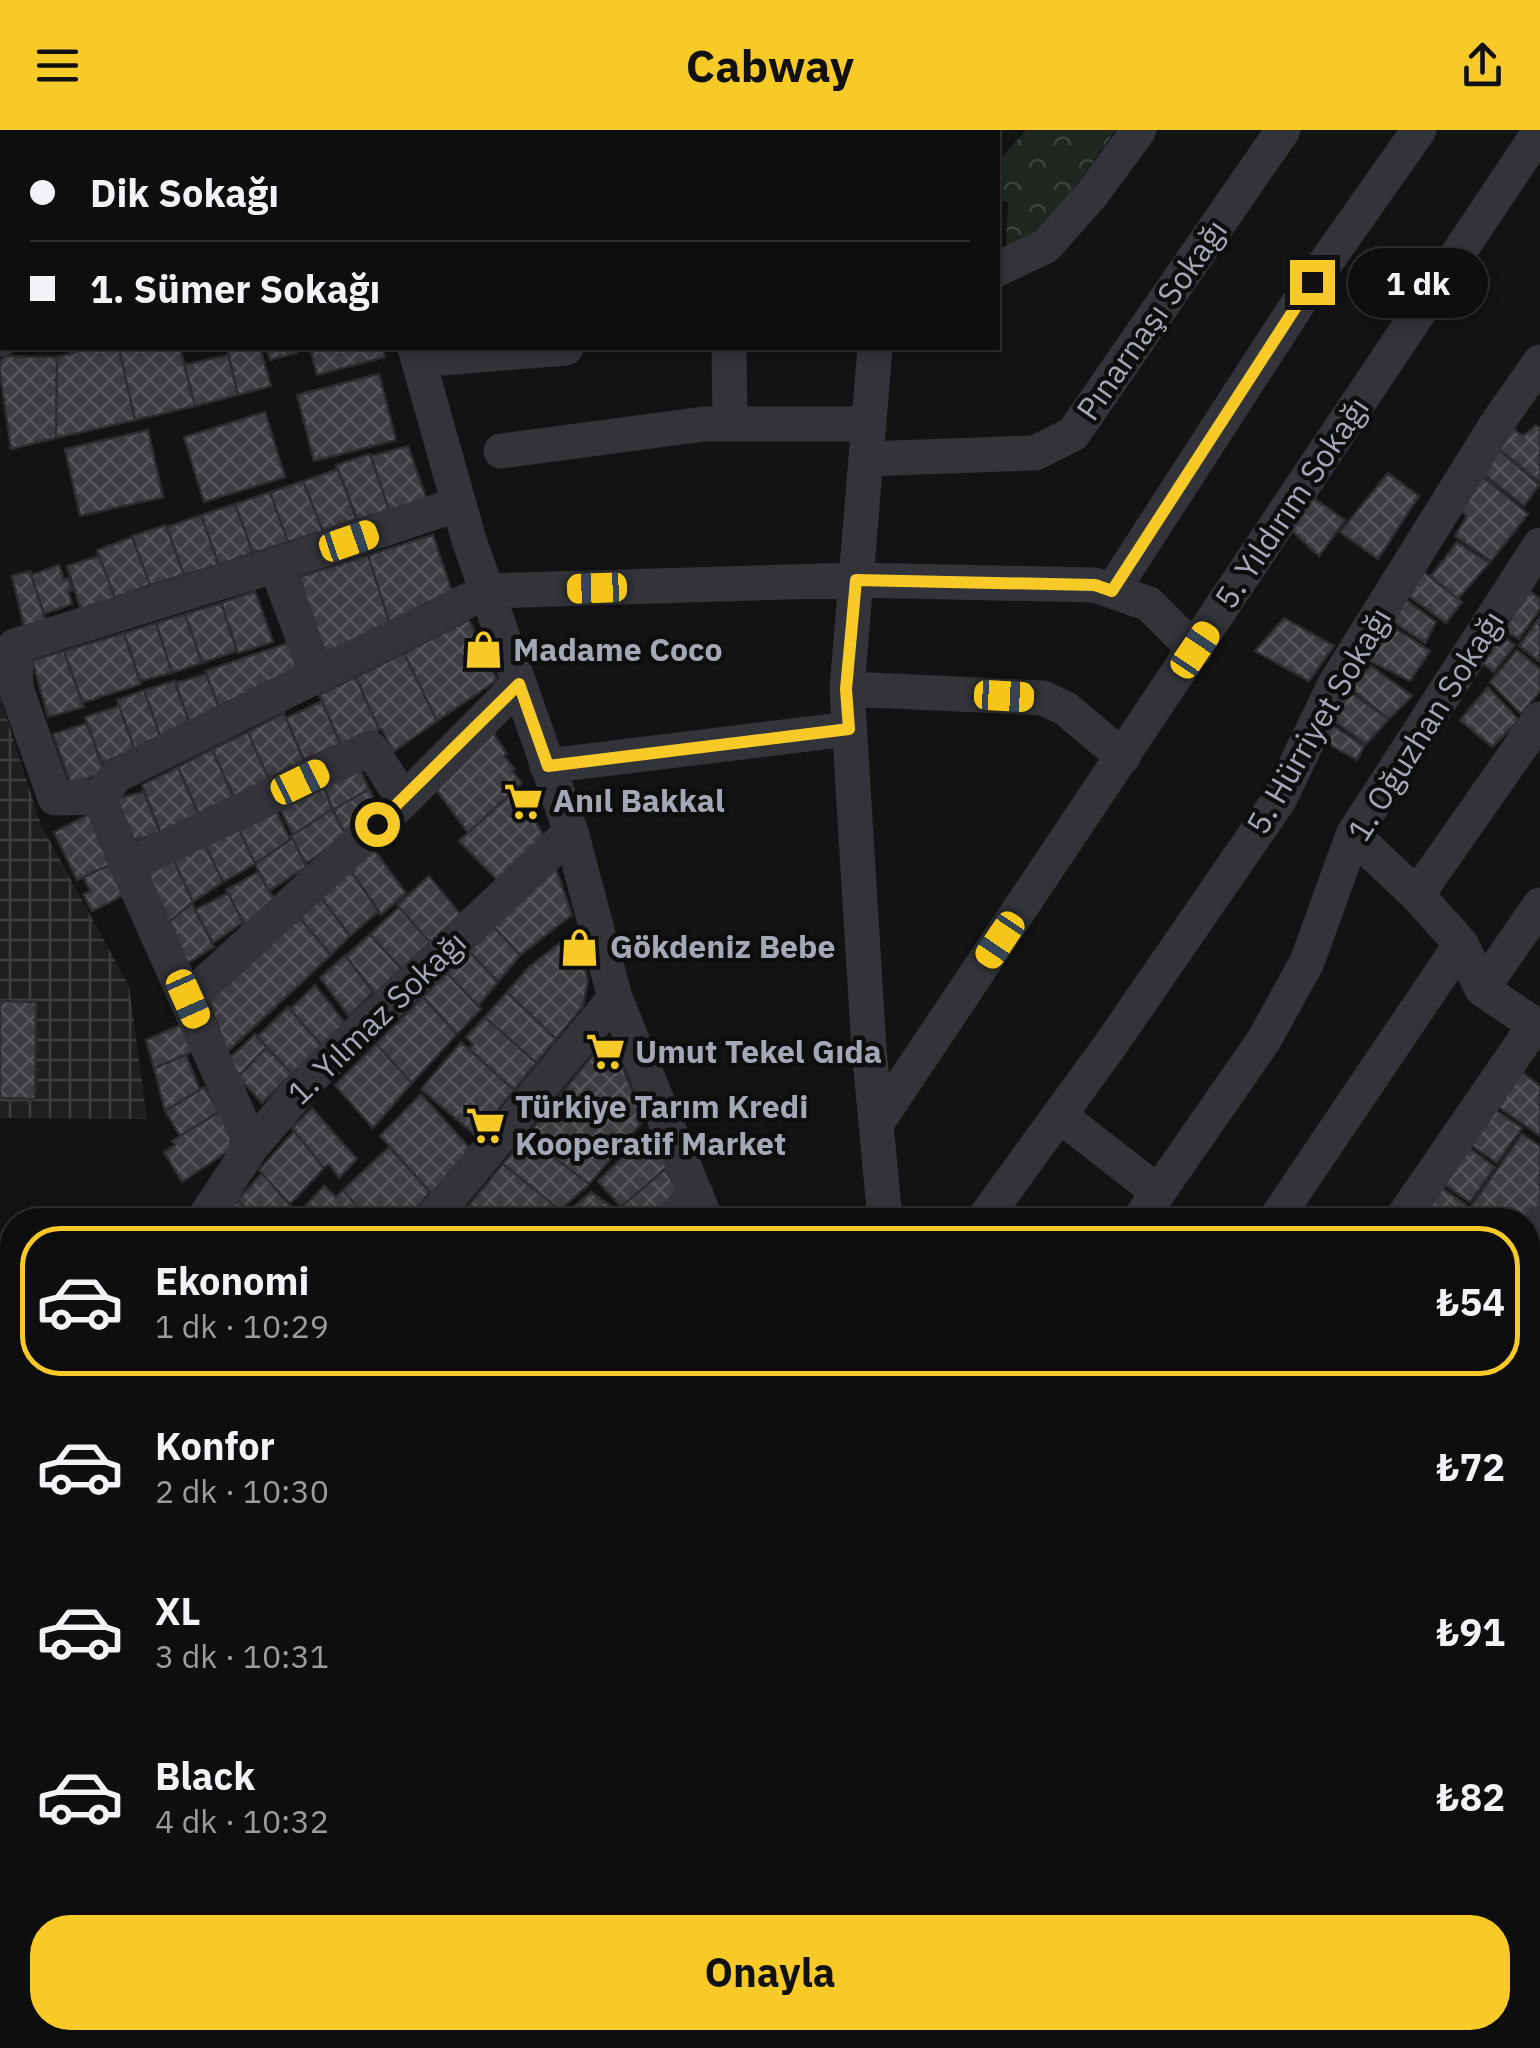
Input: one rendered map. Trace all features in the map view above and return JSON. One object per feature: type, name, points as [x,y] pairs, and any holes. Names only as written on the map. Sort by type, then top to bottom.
[{"type":"street","points":[[1000,268],[1046,246],[1092,194],[1139,130]]},
{"type":"street","name":"Pınarnaşı Sokağı","points":[[866,459],[1034,453],[1072,434],[1283,130]]},
{"type":"street","points":[[1112,591],[1312,282],[1419,130]]},
{"type":"street","name":"5. Yıldırım Sokağı","points":[[876,1124],[1540,131]]},
{"type":"street","points":[[516,350],[417,354],[486,591],[571,832],[615,998],[701,1207]]},
{"type":"street","points":[[729,350],[730,424]]},
{"type":"street","points":[[875,350],[846,689],[869,1048],[885,1208]]},
{"type":"street","name":"5. Hürriyet Sokağı","points":[[992,1208],[1279,800],[1335,684],[1498,422],[1540,362]]},
{"type":"street","points":[[501,451],[704,424],[869,424]]},
{"type":"street","points":[[99,797],[55,798],[16,688],[15,646],[459,504]]},
{"type":"street","name":"1. Oğuzhan Sokağı","points":[[1149,1206],[1264,1040],[1306,962],[1354,835],[1540,546]]},
{"type":"street","points":[[276,565],[317,676]]},
{"type":"street","points":[[99,797],[116,775],[486,591],[856,580],[1095,585],[1148,604],[1195,650]]},
{"type":"street","points":[[188,999],[404,800],[519,684]]},
{"type":"street","points":[[846,689],[1042,698],[1066,709],[1123,756]]},
{"type":"street","points":[[1416,895],[1540,719]]},
{"type":"street","points":[[548,766],[849,729]]},
{"type":"street","points":[[127,866],[370,748],[404,800]]},
{"type":"street","points":[[99,797],[252,1146]]},
{"type":"street","name":"1. Yılmaz Sokağı","points":[[211,1208],[252,1146],[313,1075],[571,832]]},
{"type":"street","points":[[1354,835],[1461,944],[1482,989],[1537,1026],[1409,1208]]},
{"type":"street","points":[[1482,989],[1540,905]]},
{"type":"street","points":[[1283,1208],[1461,944]]},
{"type":"street","points":[[441,1208],[615,998]]},
{"type":"street","points":[[1059,1115],[1149,1206]]},
{"type":"shaded area","points":[[0,697],[41,825],[129,986],[147,1119],[0,1118]]},
{"type":"green space","points":[[1026,130],[1116,130],[1057,211],[1035,233],[1006,247],[1008,202],[1000,201],[1000,160]]},
{"type":"building","points":[[83,350],[119,350],[135,420],[56,438],[57,357]]},
{"type":"building","points":[[119,350],[181,350],[195,406],[135,420]]},
{"type":"building","points":[[227,350],[261,350],[271,386],[238,395]]},
{"type":"building","points":[[267,350],[297,353],[270,360]]},
{"type":"building","points":[[311,350],[383,350],[385,357],[317,375]]},
{"type":"building","points":[[228,355],[238,395],[195,406],[184,365]]},
{"type":"building","points":[[4,356],[57,357],[56,438],[11,449],[0,373]]},
{"type":"building","points":[[379,374],[396,440],[314,461],[297,395]]},
{"type":"building","points":[[265,412],[285,477],[204,502],[184,437]]},
{"type":"building","points":[[1508,425],[1523,436],[1536,425],[1540,428],[1540,482],[1491,443]]},
{"type":"building","points":[[148,430],[163,497],[80,516],[65,449]]},
{"type":"building","points":[[1491,443],[1539,485],[1524,506],[1476,468]]},
{"type":"building","points":[[408,446],[427,500],[390,513],[371,456]]},
{"type":"building","points":[[370,454],[389,510],[357,520],[336,465]]},
{"type":"building","points":[[338,469],[357,519],[323,531],[303,481]]},
{"type":"building","points":[[1388,473],[1419,496],[1378,559],[1340,532]]},
{"type":"building","points":[[1482,476],[1528,514],[1491,561],[1455,536],[1467,516],[1453,503]]},
{"type":"building","points":[[303,481],[323,531],[288,542],[270,492]]},
{"type":"building","points":[[270,492],[288,542],[253,553],[235,504]]},
{"type":"building","points":[[1312,497],[1345,520],[1319,556],[1290,529]]},
{"type":"building","points":[[235,504],[253,553],[219,565],[201,515]]},
{"type":"building","points":[[201,515],[219,565],[184,575],[167,527]]},
{"type":"building","points":[[166,525],[184,575],[150,585],[132,536]]},
{"type":"building","points":[[433,535],[453,595],[390,625],[368,555]]},
{"type":"building","points":[[132,537],[150,585],[115,598],[97,550]]},
{"type":"building","points":[[1457,542],[1489,563],[1458,599],[1431,576]]},
{"type":"building","points":[[368,555],[390,625],[326,657],[299,577]]},
{"type":"building","points":[[99,556],[115,598],[81,610],[67,566]]},
{"type":"building","points":[[59,565],[72,590],[68,591],[72,604],[44,614],[31,575]]},
{"type":"building","points":[[30,571],[46,621],[24,627],[12,576]]},
{"type":"building","points":[[1424,572],[1462,602],[1446,623],[1406,594]]},
{"type":"building","points":[[1521,584],[1540,599],[1540,609],[1519,639],[1493,624]]},
{"type":"building","points":[[255,591],[273,642],[238,653],[221,603]]},
{"type":"building","points":[[1405,599],[1436,622],[1425,643],[1387,618]]},
{"type":"building","points":[[221,603],[237,651],[202,663],[185,614]]},
{"type":"building","points":[[185,614],[202,663],[172,673],[156,623]]},
{"type":"building","points":[[1284,618],[1334,646],[1309,681],[1255,651]]},
{"type":"building","points":[[1381,619],[1430,651],[1410,681],[1360,656]]},
{"type":"building","points":[[1540,619],[1540,662],[1519,646]]},
{"type":"building","points":[[469,620],[497,680],[437,721],[404,653]]},
{"type":"building","points":[[156,623],[172,673],[140,681],[124,633]]},
{"type":"building","points":[[1493,629],[1515,645],[1494,672],[1475,658]]},
{"type":"building","points":[[124,633],[141,684],[82,703],[64,651]]},
{"type":"building","points":[[291,642],[303,674],[221,712],[205,671]]},
{"type":"building","points":[[1517,650],[1540,669],[1540,691],[1521,714],[1490,682]]},
{"type":"building","points":[[64,651],[84,707],[48,717],[32,660]]},
{"type":"building","points":[[404,653],[437,721],[393,752],[356,677]]},
{"type":"building","points":[[1371,666],[1412,696],[1389,719],[1350,688]]},
{"type":"building","points":[[206,674],[221,712],[191,727],[175,683]]},
{"type":"building","points":[[356,677],[379,730],[342,748],[319,695]]},
{"type":"building","points":[[175,681],[193,733],[162,742],[144,690]]},
{"type":"building","points":[[1488,687],[1519,720],[1492,747],[1460,720]]},
{"type":"building","points":[[144,690],[162,742],[135,750],[117,700]]},
{"type":"building","points":[[1351,693],[1389,719],[1366,744],[1330,718]]},
{"type":"building","points":[[322,701],[341,744],[304,760],[286,718]]},
{"type":"building","points":[[119,706],[135,750],[101,763],[85,717]]},
{"type":"building","points":[[284,713],[304,762],[268,778],[248,732]]},
{"type":"building","points":[[87,723],[105,772],[71,785],[53,734]]},
{"type":"building","points":[[1329,723],[1364,746],[1357,760],[1323,741]]},
{"type":"building","points":[[491,729],[522,783],[468,833],[432,784]]},
{"type":"building","points":[[248,732],[270,783],[235,799],[212,749]]},
{"type":"building","points":[[212,749],[233,797],[199,814],[178,767]]},
{"type":"building","points":[[358,765],[369,789],[333,810],[322,782]]},
{"type":"building","points":[[178,767],[199,816],[161,834],[142,785]]},
{"type":"building","points":[[322,782],[332,809],[293,835],[278,805]]},
{"type":"building","points":[[369,789],[381,811],[345,833],[333,810]]},
{"type":"building","points":[[516,789],[545,838],[498,881],[459,841]]},
{"type":"building","points":[[144,792],[160,833],[130,842],[114,799]]},
{"type":"building","points":[[332,809],[346,836],[305,864],[291,836]]},
{"type":"building","points":[[277,812],[290,840],[255,864],[240,830]]},
{"type":"building","points":[[92,813],[116,862],[77,880],[54,832]]},
{"type":"building","points":[[239,828],[255,864],[223,882],[205,845]]},
{"type":"building","points":[[292,838],[307,866],[269,891],[255,864]]},
{"type":"building","points":[[204,843],[223,882],[193,902],[172,857]]},
{"type":"building","points":[[373,848],[406,893],[381,915],[350,870]]},
{"type":"building","points":[[173,858],[193,902],[165,925],[141,877]]},
{"type":"building","points":[[116,862],[130,892],[92,911],[83,894],[90,891],[83,877]]},
{"type":"building","points":[[555,866],[572,915],[520,955],[494,927]]},
{"type":"building","points":[[350,870],[379,911],[350,936],[320,896]]},
{"type":"building","points":[[258,872],[274,899],[245,925],[226,890]]},
{"type":"building","points":[[429,876],[461,915],[430,942],[397,905]]},
{"type":"building","points":[[228,893],[243,922],[213,943],[195,910]]},
{"type":"building","points":[[320,896],[350,936],[331,955],[298,916]]},
{"type":"building","points":[[192,903],[214,947],[186,964],[165,925]]},
{"type":"building","points":[[399,907],[430,942],[401,969],[370,934]]},
{"type":"building","points":[[298,916],[331,955],[227,1052],[210,1005],[213,993]]},
{"type":"building","points":[[494,927],[520,955],[498,982],[469,951]]},
{"type":"building","points":[[573,933],[588,980],[583,1006],[556,1039],[507,992],[529,967]]},
{"type":"building","points":[[370,934],[401,969],[375,994],[346,956]]},
{"type":"building","points":[[469,951],[498,982],[478,1006],[447,973]]},
{"type":"building","points":[[345,955],[373,992],[349,1016],[320,978]]},
{"type":"building","points":[[447,973],[481,1009],[457,1034],[423,997]]},
{"type":"building","points":[[315,985],[345,1023],[322,1046],[290,1009]]},
{"type":"building","points":[[507,992],[556,1039],[536,1063],[485,1017]]},
{"type":"building","points":[[423,997],[457,1034],[412,1083],[376,1044]]},
{"type":"building","points":[[0,1001],[36,1002],[35,1099],[0,1098]]},
{"type":"building","points":[[288,1007],[322,1046],[292,1074],[257,1037]]},
{"type":"building","points":[[485,1017],[536,1063],[514,1090],[469,1049],[473,1044],[466,1037]]},
{"type":"building","points":[[183,1024],[192,1052],[154,1068],[146,1040]]},
{"type":"building","points":[[255,1034],[267,1047],[238,1077],[227,1061]]},
{"type":"building","points":[[461,1042],[514,1090],[476,1136],[421,1089]]},
{"type":"building","points":[[376,1044],[412,1083],[373,1128],[335,1085]]},
{"type":"building","points":[[267,1047],[292,1074],[262,1103],[238,1077]]},
{"type":"building","points":[[616,1051],[644,1120],[589,1184],[526,1136],[595,1053]]},
{"type":"building","points":[[186,1055],[200,1090],[165,1111],[154,1068]]},
{"type":"building","points":[[1519,1070],[1540,1086],[1540,1136],[1491,1102]]},
{"type":"building","points":[[204,1087],[219,1112],[180,1136],[165,1111]]},
{"type":"building","points":[[421,1094],[474,1153],[433,1195],[380,1136]]},
{"type":"building","points":[[312,1108],[357,1159],[339,1178],[329,1164],[324,1168],[292,1128]]},
{"type":"building","points":[[1492,1108],[1522,1128],[1497,1163],[1468,1143]]},
{"type":"building","points":[[219,1112],[235,1138],[230,1141],[234,1147],[182,1182],[164,1152],[175,1145],[172,1141]]},
{"type":"building","points":[[294,1131],[324,1168],[290,1204],[259,1170]]},
{"type":"building","points":[[1522,1134],[1540,1146],[1540,1208],[1472,1205]]},
{"type":"building","points":[[645,1135],[652,1135],[668,1166],[621,1207],[598,1181]]},
{"type":"building","points":[[526,1136],[589,1184],[558,1208],[503,1164]]},
{"type":"building","points":[[1461,1142],[1495,1167],[1470,1202],[1435,1178]]},
{"type":"building","points":[[389,1147],[430,1192],[417,1208],[358,1208],[343,1190]]},
{"type":"building","points":[[503,1164],[558,1208],[467,1208]]},
{"type":"building","points":[[665,1169],[680,1195],[666,1208],[621,1207]]},
{"type":"building","points":[[262,1173],[293,1208],[245,1208],[238,1200]]},
{"type":"building","points":[[1434,1182],[1466,1205],[1429,1208],[1420,1202]]},
{"type":"building","points":[[324,1186],[336,1197],[343,1190],[358,1208],[309,1208],[306,1205]]},
{"type":"building","points":[[591,1192],[614,1208],[572,1208]]},
{"type":"place","name":"Madame Coco","points":[[483,650]]},
{"type":"place","name":"Anıl Bakkal","points":[[523,801]]},
{"type":"place","name":"Gökdeniz Bebe","points":[[580,947]]},
{"type":"place","name":"Umut Tekel Gıda","points":[[605,1052]]},
{"type":"place","name":"Türkiye Tarım Kredi Kooperatif Market","points":[[485,1125]]},
{"type":"route","points":[[377,824],[519,684],[548,766],[849,729],[846,689],[856,580],[1095,585],[1112,591],[1312,282]]}]
